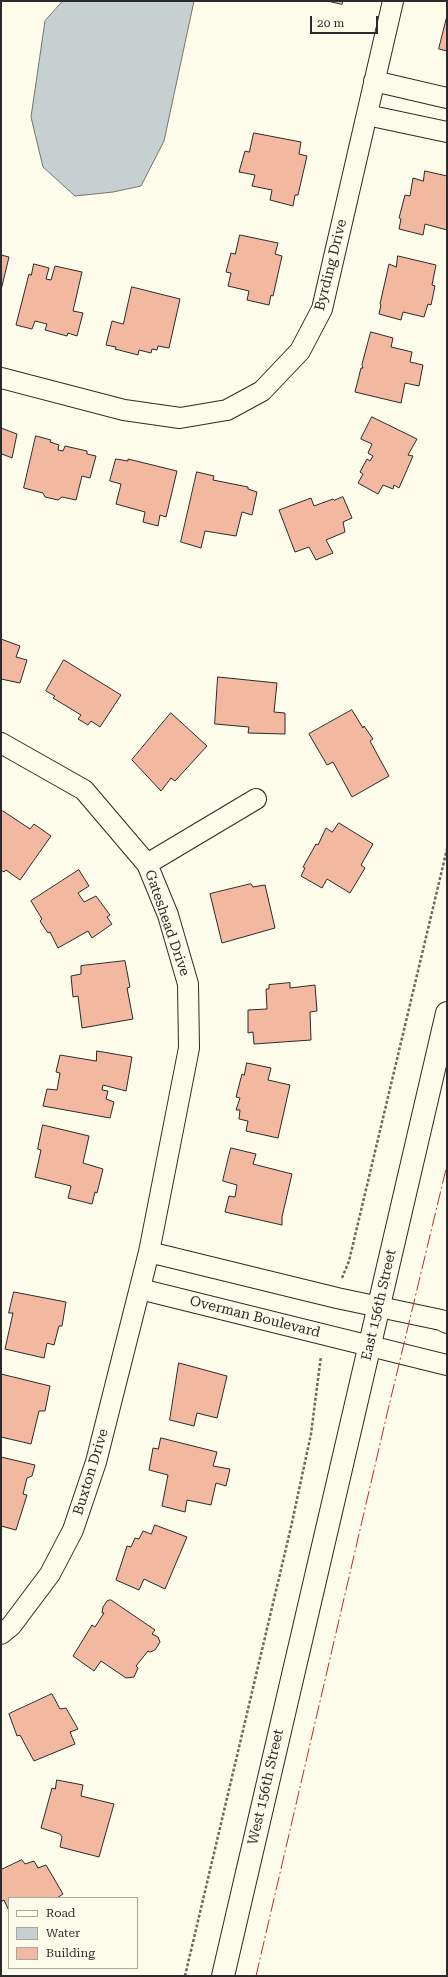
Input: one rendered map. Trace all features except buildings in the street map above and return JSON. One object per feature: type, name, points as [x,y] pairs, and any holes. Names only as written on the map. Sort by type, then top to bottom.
[{"type":"street","name":"Byrding Drive","points":[[1,378],[124,410],[180,418],[227,410],[262,391],[300,351],[322,308],[393,1]]},
{"type":"street","points":[[374,81],[447,98]]},
{"type":"street","points":[[367,114],[447,132]]},
{"type":"street","name":"Gateshead Drive","points":[[1,743],[84,790],[147,864],[168,915],[188,984],[189,1048],[149,1252],[140,1289]]},
{"type":"street","points":[[147,864],[256,799]]},
{"type":"street","name":"East 156th Street","points":[[310,1598],[447,1012]]},
{"type":"street","points":[[149,1252],[337,1298],[441,1320],[447,1323]]},
{"type":"street","name":"Overman Boulevard","points":[[140,1289],[447,1366]]},
{"type":"street","name":"Buxton Drive","points":[[1,1634],[11,1626],[50,1574],[73,1530],[96,1462],[140,1289]]},
{"type":"street","name":"West 156th Street","points":[[223,1976],[310,1598]]},
{"type":"path","points":[[337,1298],[349,1261],[447,849]]},
{"type":"path","points":[[184,1976],[291,1527],[311,1434],[320,1360],[327,1335]]},
{"type":"water","points":[[63,1],[194,1],[164,141],[141,186],[113,192],[75,196],[43,167],[31,117],[45,21]]},
{"type":"power","points":[[256,1976],[387,1414],[447,1165]]}]
